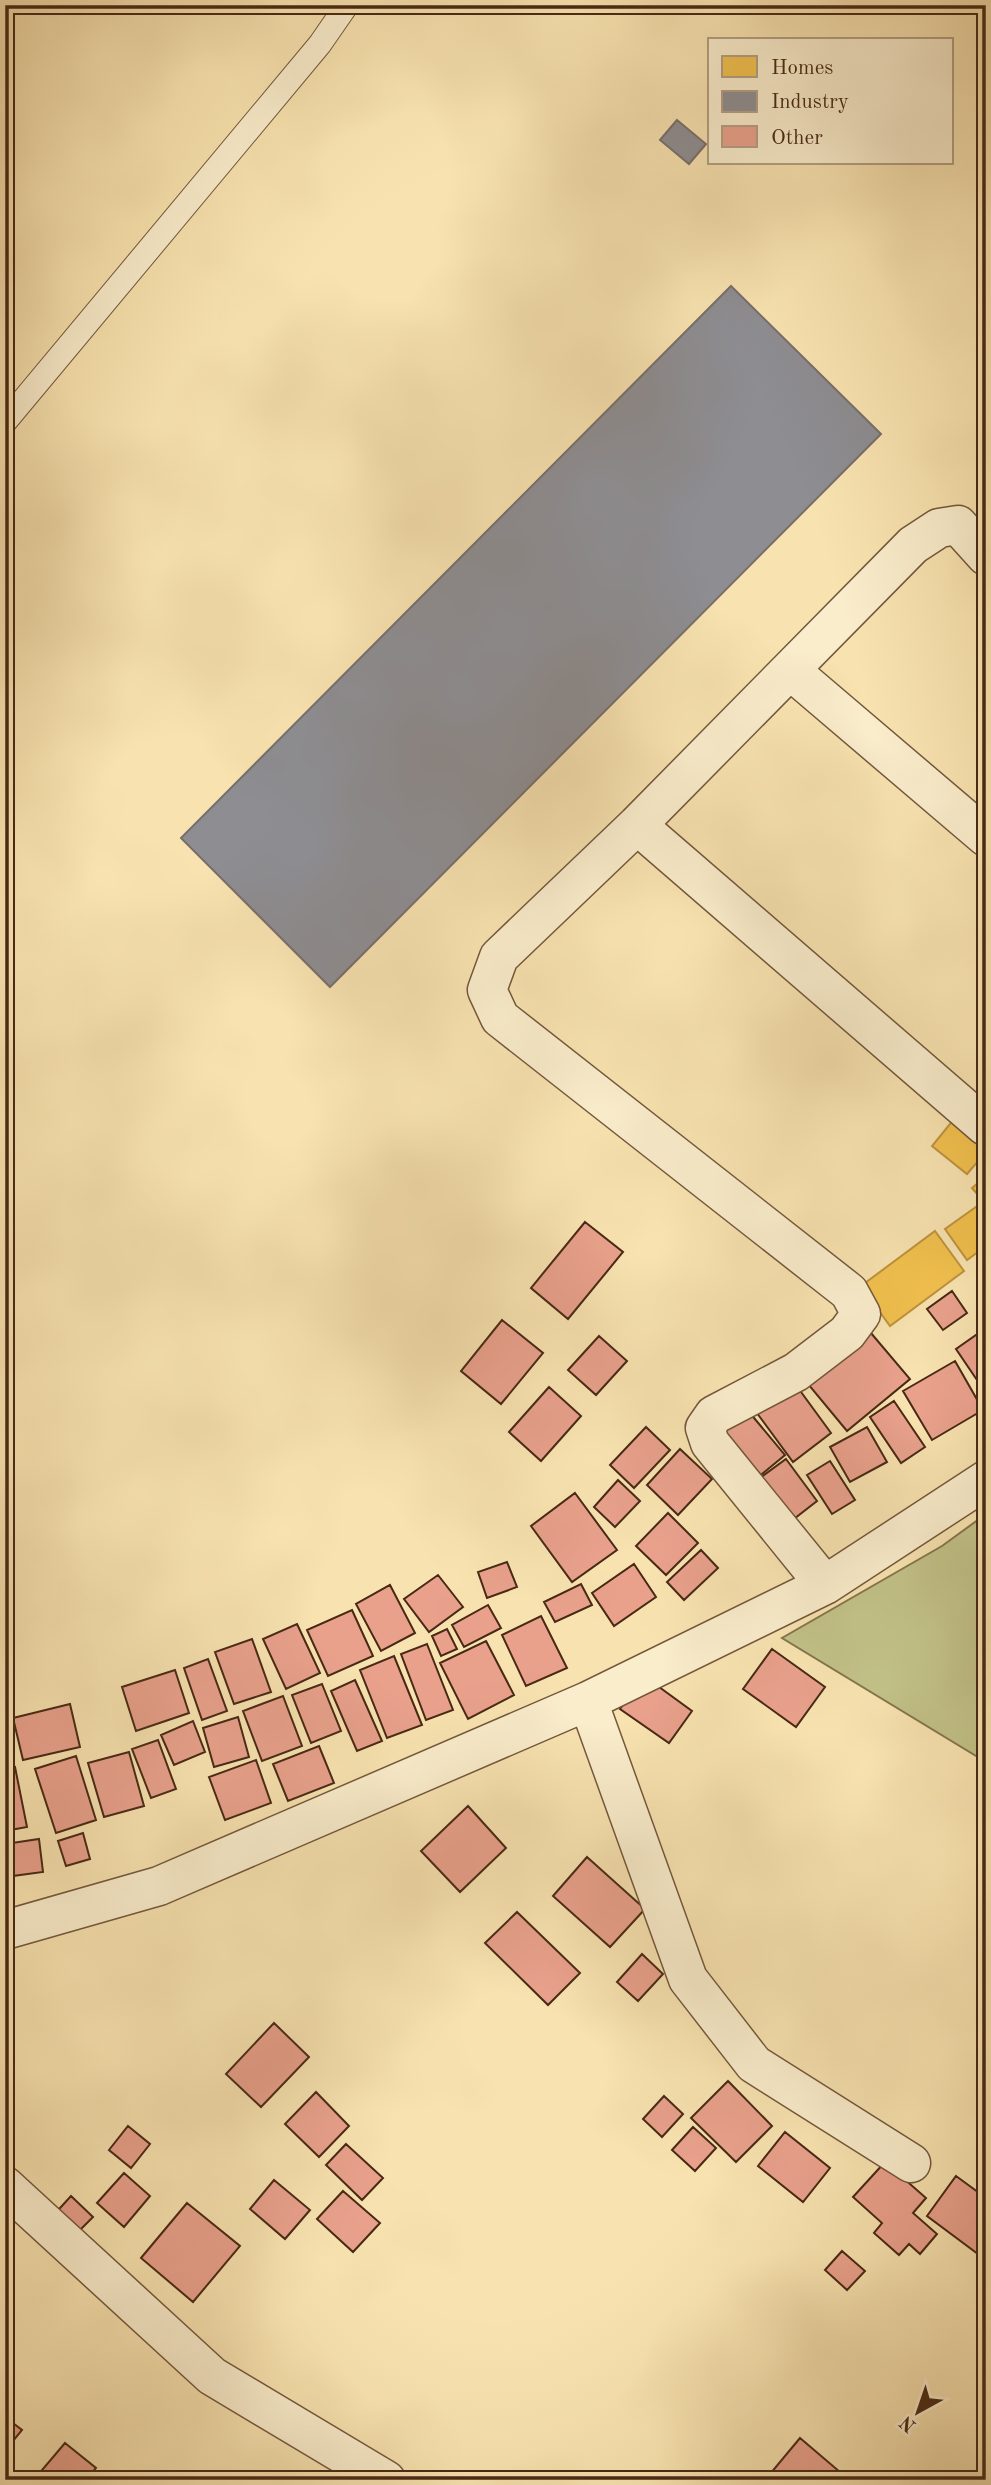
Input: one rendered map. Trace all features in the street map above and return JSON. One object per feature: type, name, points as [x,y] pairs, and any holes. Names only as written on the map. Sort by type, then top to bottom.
[{"type":"street","points":[[825,1584],[710,1443],[705,1428],[714,1415],[796,1372],[847,1333],[861,1314],[849,1292],[500,1018],[486,990],[499,957],[637,825],[913,545],[939,528],[958,525],[986,556]]},
{"type":"street","points":[[790,670],[986,837]]},
{"type":"street","points":[[637,825],[985,1126]]},
{"type":"street","points":[[5,1930],[159,1886],[588,1702],[825,1584],[986,1480]]},
{"type":"street","points":[[588,1702],[688,1979],[754,2064],[911,2163]]},
{"type":"street","points":[[5,2186],[212,2376],[386,2480]]},
{"type":"lane","points":[[5,422],[320,44],[347,5]]},
{"type":"green space","points":[[986,1514],[986,1762],[782,1638],[942,1546]]},
{"type":"building: Homes","points":[[954,1119],[986,1146],[986,1152],[967,1174],[932,1146]]},
{"type":"building: Homes","points":[[986,1176],[986,1204],[972,1188]]},
{"type":"building: Homes","points":[[980,1204],[986,1211],[986,1246],[967,1260],[945,1229]]},
{"type":"building: Homes","points":[[935,1231],[964,1271],[890,1326],[861,1286]]},
{"type":"building: Industry","points":[[677,120],[706,144],[689,164],[660,140]]},
{"type":"building: Industry","points":[[731,286],[881,434],[330,987],[181,838]]},
{"type":"building: Other","points":[[585,1222],[623,1252],[568,1319],[531,1288]]},
{"type":"building: Other","points":[[952,1291],[967,1313],[943,1330],[927,1309]]},
{"type":"building: Other","points":[[502,1320],[543,1353],[501,1404],[461,1371]]},
{"type":"building: Other","points":[[865,1326],[910,1379],[847,1431],[803,1378]]},
{"type":"building: Other","points":[[986,1328],[986,1383],[981,1386],[956,1349]]},
{"type":"building: Other","points":[[599,1336],[627,1361],[596,1395],[568,1370]]},
{"type":"building: Other","points":[[955,1361],[983,1410],[932,1440],[903,1391]]},
{"type":"building: Other","points":[[793,1381],[831,1433],[793,1462],[754,1409]]},
{"type":"building: Other","points":[[549,1387],[581,1416],[541,1461],[509,1432]]},
{"type":"building: Other","points":[[894,1401],[925,1447],[901,1463],[870,1417]]},
{"type":"building: Other","points":[[744,1406],[785,1455],[751,1483],[711,1434]]},
{"type":"building: Other","points":[[646,1427],[670,1450],[634,1488],[610,1465]]},
{"type":"building: Other","points":[[867,1427],[887,1462],[850,1482],[830,1447]]},
{"type":"building: Other","points":[[680,1449],[712,1479],[678,1515],[647,1485]]},
{"type":"building: Other","points":[[786,1459],[817,1501],[781,1529],[749,1486]]},
{"type":"building: Other","points":[[830,1461],[855,1500],[832,1514],[807,1475]]},
{"type":"building: Other","points":[[618,1480],[640,1501],[615,1527],[594,1507]]},
{"type":"building: Other","points":[[575,1493],[617,1550],[572,1582],[531,1526]]},
{"type":"building: Other","points":[[668,1513],[698,1543],[666,1575],[636,1546]]},
{"type":"building: Other","points":[[701,1550],[718,1568],[684,1600],[667,1582]]},
{"type":"building: Other","points":[[507,1562],[517,1587],[487,1598],[478,1572]]},
{"type":"building: Other","points":[[634,1564],[656,1597],[614,1626],[592,1593]]},
{"type":"building: Other","points":[[438,1575],[463,1607],[429,1632],[404,1599]]},
{"type":"building: Other","points":[[581,1584],[592,1605],[555,1622],[544,1602]]},
{"type":"building: Other","points":[[390,1585],[415,1633],[381,1651],[356,1604]]},
{"type":"building: Other","points":[[488,1605],[501,1628],[464,1647],[452,1625]]},
{"type":"building: Other","points":[[352,1610],[373,1656],[328,1676],[307,1630]]},
{"type":"building: Other","points":[[541,1616],[567,1668],[526,1686],[502,1635]]},
{"type":"building: Other","points":[[297,1624],[320,1673],[286,1689],[263,1639]]},
{"type":"building: Other","points":[[447,1629],[457,1649],[441,1656],[432,1636]]},
{"type":"building: Other","points":[[252,1639],[271,1692],[234,1704],[215,1652]]},
{"type":"building: Other","points":[[486,1641],[514,1695],[468,1719],[440,1663]]},
{"type":"building: Other","points":[[427,1644],[453,1710],[426,1720],[401,1654]]},
{"type":"building: Other","points":[[772,1649],[825,1687],[796,1727],[743,1689]]},
{"type":"building: Other","points":[[394,1656],[422,1725],[387,1738],[360,1670]]},
{"type":"building: Other","points":[[208,1659],[227,1711],[202,1720],[184,1668]]},
{"type":"building: Other","points":[[175,1670],[189,1713],[136,1731],[122,1687]]},
{"type":"building: Other","points":[[644,1676],[692,1711],[669,1743],[620,1709]]},
{"type":"building: Other","points":[[355,1680],[382,1741],[357,1751],[331,1691]]},
{"type":"building: Other","points":[[322,1684],[341,1731],[311,1743],[292,1695]]},
{"type":"building: Other","points":[[283,1696],[302,1746],[262,1761],[243,1711]]},
{"type":"building: Other","points":[[70,1704],[80,1747],[23,1760],[13,1718]]},
{"type":"building: Other","points":[[238,1717],[249,1757],[214,1767],[203,1728]]},
{"type":"building: Other","points":[[193,1721],[205,1752],[174,1765],[161,1735]]},
{"type":"building: Other","points":[[5,1731],[13,1759],[5,1761]]},
{"type":"building: Other","points":[[158,1740],[176,1789],[151,1798],[132,1749]]},
{"type":"building: Other","points":[[319,1746],[334,1783],[288,1801],[273,1764]]},
{"type":"building: Other","points":[[129,1752],[144,1806],[104,1817],[88,1763]]},
{"type":"building: Other","points":[[76,1756],[96,1820],[56,1833],[35,1769]]},
{"type":"building: Other","points":[[256,1760],[271,1803],[225,1820],[209,1777]]},
{"type":"building: Other","points":[[15,1767],[27,1827],[5,1831],[5,1769]]},
{"type":"building: Other","points":[[468,1806],[506,1848],[460,1892],[421,1851]]},
{"type":"building: Other","points":[[83,1833],[90,1859],[66,1866],[58,1841]]},
{"type":"building: Other","points":[[39,1839],[43,1872],[5,1877],[5,1844]]},
{"type":"building: Other","points":[[587,1857],[645,1909],[610,1947],[553,1896]]},
{"type":"building: Other","points":[[517,1912],[580,1973],[548,2005],[485,1943]]},
{"type":"building: Other","points":[[642,1954],[663,1974],[638,2001],[617,1982]]},
{"type":"building: Other","points":[[274,2023],[309,2057],[261,2107],[226,2074]]},
{"type":"building: Other","points":[[728,2081],[772,2126],[736,2162],[691,2118]]},
{"type":"building: Other","points":[[316,2092],[349,2126],[319,2157],[285,2124]]},
{"type":"building: Other","points":[[664,2096],[683,2114],[662,2137],[643,2119]]},
{"type":"building: Other","points":[[128,2126],[150,2144],[131,2168],[109,2150]]},
{"type":"building: Other","points":[[693,2127],[716,2148],[695,2171],[672,2150]]},
{"type":"building: Other","points":[[785,2132],[830,2168],[803,2202],[758,2166]]},
{"type":"building: Other","points":[[346,2144],[383,2178],[362,2200],[326,2165]]},
{"type":"building: Other","points":[[885,2162],[926,2198],[913,2213],[937,2234],[920,2254],[909,2244],[899,2255],[874,2233],[882,2223],[853,2197]]},
{"type":"building: Other","points":[[124,2173],[150,2196],[124,2227],[97,2203]]},
{"type":"building: Other","points":[[956,2176],[986,2198],[986,2260],[927,2216]]},
{"type":"building: Other","points":[[274,2180],[310,2210],[285,2239],[250,2209]]},
{"type":"building: Other","points":[[343,2191],[380,2223],[353,2252],[317,2219]]},
{"type":"building: Other","points":[[71,2196],[93,2217],[71,2239],[50,2219]]},
{"type":"building: Other","points":[[187,2203],[240,2246],[193,2302],[141,2258]]},
{"type":"building: Other","points":[[842,2251],[865,2271],[847,2290],[825,2270]]},
{"type":"building: Other","points":[[5,2417],[22,2430],[5,2451]]},
{"type":"building: Other","points":[[800,2438],[847,2478],[765,2480]]},
{"type":"building: Other","points":[[65,2443],[96,2468],[86,2480],[41,2480],[37,2476]]}]
